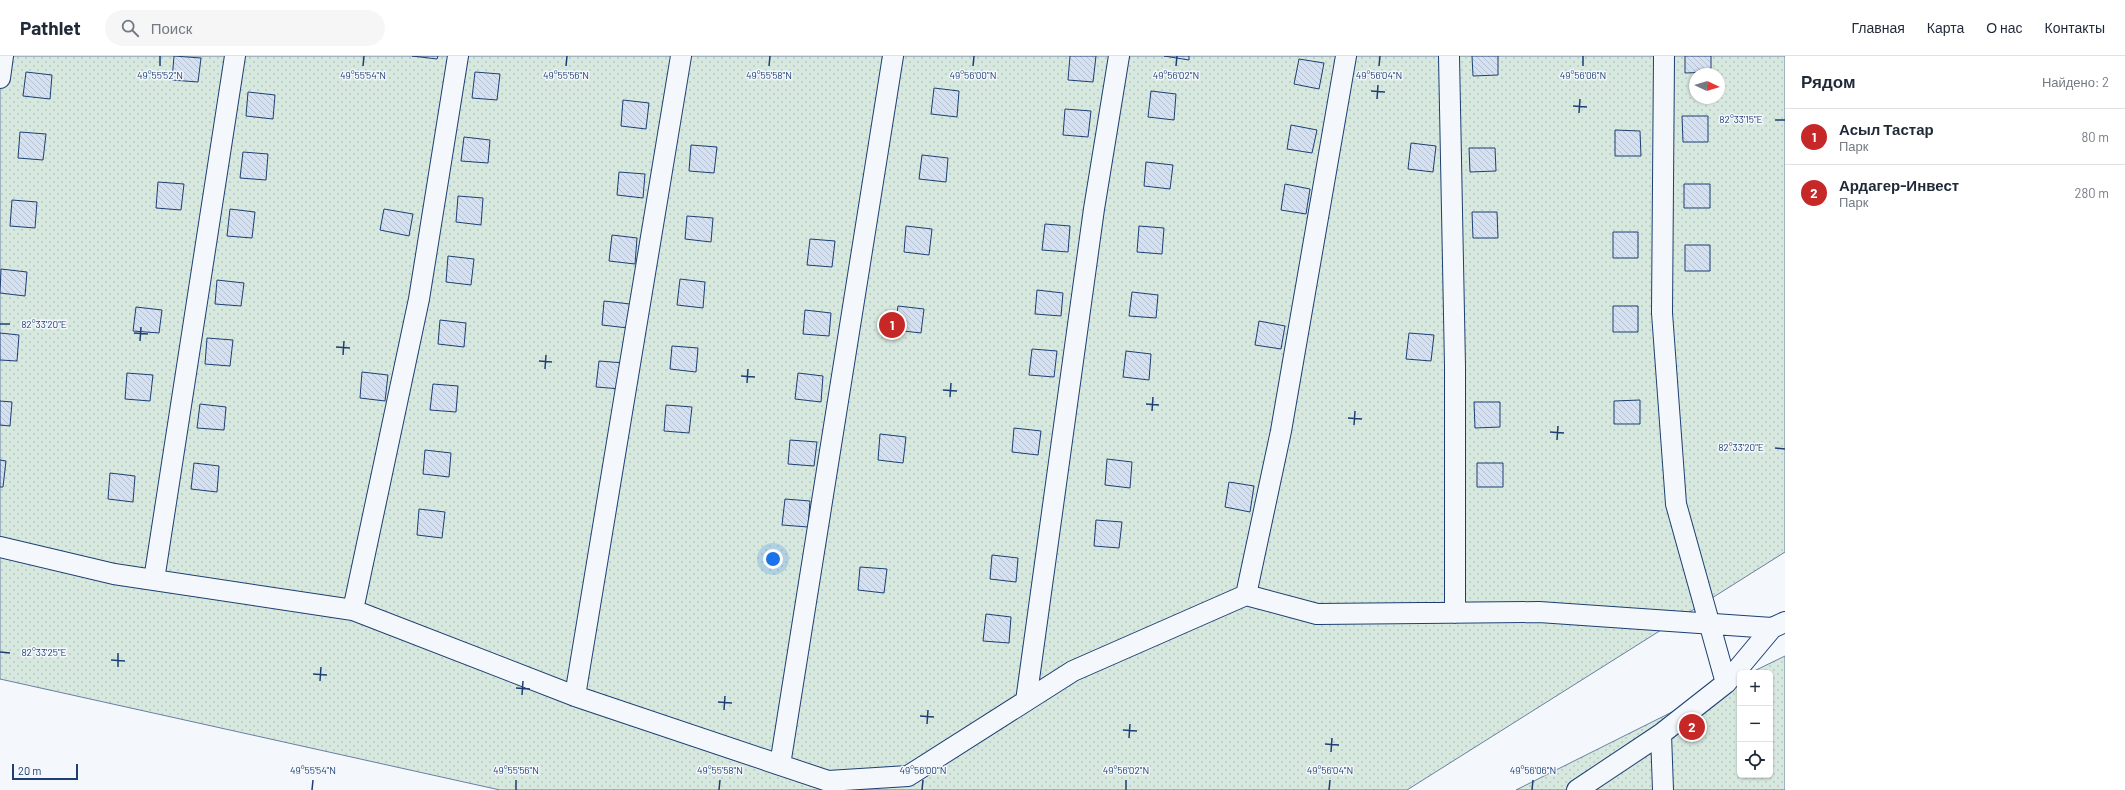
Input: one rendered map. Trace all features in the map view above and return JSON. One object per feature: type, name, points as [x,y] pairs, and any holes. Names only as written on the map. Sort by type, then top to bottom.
[{"type":"street","points":[[0,78],[3,56]]},
{"type":"street","points":[[154,580],[235,56]]},
{"type":"street","points":[[354,610],[419,299],[458,56]]},
{"type":"street","points":[[575,696],[681,56]]},
{"type":"street","points":[[780,765],[893,56]]},
{"type":"street","points":[[1026,701],[1094,209],[1119,56]]},
{"type":"street","points":[[1246,595],[1281,431],[1346,56]]},
{"type":"street","points":[[1449,56],[1455,366],[1455,613]]},
{"type":"street","points":[[1664,56],[1662,313],[1676,504],[1726,683]]},
{"type":"street","points":[[0,547],[114,574],[354,610],[575,696],[828,781],[908,776],[1074,671],[1246,595],[1317,614],[1540,612],[1710,624],[1778,625]]},
{"type":"street","points":[[1577,790],[1661,734],[1726,683],[1778,625]]},
{"type":"street","points":[[1661,734],[1663,790]]},
{"type":"shaded area","points":[[0,56],[1785,56],[1785,552],[1407,790],[500,790],[0,679]]},
{"type":"shaded area","points":[[1785,656],[1785,790],[1516,790],[1737,680],[1737,778],[1773,778],[1773,670],[1756,670]]},
{"type":"building","points":[[174,56],[201,58],[198,82],[172,80]]},
{"type":"building","points":[[412,56],[438,56],[437,59]]},
{"type":"building","points":[[1070,56],[1096,56],[1093,82],[1068,80]]},
{"type":"building","points":[[1164,56],[1189,56],[1189,60]]},
{"type":"building","points":[[1472,56],[1498,56],[1498,75],[1473,76]]},
{"type":"building","points":[[1685,56],[1711,56],[1711,68],[1689,68],[1689,73],[1685,73]]},
{"type":"building","points":[[1299,59],[1324,63],[1319,89],[1294,84]]},
{"type":"building","points":[[26,72],[52,75],[50,99],[23,96]]},
{"type":"building","points":[[475,72],[500,74],[497,100],[472,98]]},
{"type":"building","points":[[934,88],[959,91],[957,117],[931,114]]},
{"type":"building","points":[[1151,91],[1176,94],[1174,120],[1148,117]]},
{"type":"building","points":[[248,92],[275,95],[273,119],[246,116]]},
{"type":"building","points":[[623,100],[649,103],[646,129],[621,126]]},
{"type":"building","points":[[1065,109],[1091,111],[1088,137],[1063,135]]},
{"type":"building","points":[[1682,116],[1708,116],[1708,142],[1683,142]]},
{"type":"building","points":[[1291,125],[1317,130],[1312,153],[1287,149]]},
{"type":"building","points":[[1615,130],[1640,131],[1641,156],[1615,156]]},
{"type":"building","points":[[20,132],[46,134],[43,160],[18,158]]},
{"type":"building","points":[[464,137],[490,140],[488,163],[461,161]]},
{"type":"building","points":[[1411,143],[1436,146],[1433,172],[1408,169]]},
{"type":"building","points":[[691,145],[717,147],[714,173],[689,171]]},
{"type":"building","points":[[1469,148],[1495,148],[1496,171],[1470,172]]},
{"type":"building","points":[[243,152],[268,154],[266,180],[240,178]]},
{"type":"building","points":[[922,155],[948,158],[946,182],[919,179]]},
{"type":"building","points":[[1146,162],[1173,165],[1170,189],[1144,186]]},
{"type":"building","points":[[619,172],[645,174],[643,198],[617,195]]},
{"type":"building","points":[[158,182],[184,184],[181,210],[156,208]]},
{"type":"building","points":[[1285,184],[1310,189],[1306,214],[1281,210]]},
{"type":"building","points":[[1684,184],[1710,184],[1710,208],[1684,208]]},
{"type":"building","points":[[458,196],[483,198],[481,225],[456,222]]},
{"type":"building","points":[[12,200],[37,202],[35,228],[10,226]]},
{"type":"building","points":[[230,209],[255,212],[252,238],[227,236]]},
{"type":"building","points":[[384,209],[413,214],[409,236],[380,230]]},
{"type":"building","points":[[1472,212],[1497,212],[1498,238],[1473,238]]},
{"type":"building","points":[[687,216],[713,218],[711,242],[685,239]]},
{"type":"building","points":[[1045,224],[1070,226],[1068,252],[1042,250]]},
{"type":"building","points":[[906,226],[932,229],[929,255],[904,252]]},
{"type":"building","points":[[1139,226],[1164,228],[1162,254],[1137,252]]},
{"type":"building","points":[[1613,232],[1638,232],[1638,258],[1613,258]]},
{"type":"building","points":[[612,235],[637,238],[635,264],[609,261]]},
{"type":"building","points":[[810,239],[835,241],[832,267],[807,265]]},
{"type":"building","points":[[1685,245],[1710,245],[1710,271],[1685,271]]},
{"type":"building","points":[[448,256],[474,259],[471,285],[446,282]]},
{"type":"building","points":[[1,269],[27,272],[25,296],[0,293]]},
{"type":"building","points":[[680,279],[705,282],[703,308],[677,305]]},
{"type":"building","points":[[217,280],[244,283],[241,306],[215,304]]},
{"type":"building","points":[[1037,290],[1063,293],[1061,316],[1035,314]]},
{"type":"building","points":[[1132,292],[1158,295],[1156,318],[1129,316]]},
{"type":"building","points":[[604,301],[630,304],[628,328],[602,325]]},
{"type":"building","points":[[898,306],[924,309],[921,333],[895,330]]},
{"type":"building","points":[[1613,306],[1638,306],[1638,332],[1613,332]]},
{"type":"building","points":[[136,307],[162,310],[159,333],[133,331]]},
{"type":"building","points":[[805,310],[831,313],[829,336],[803,334]]},
{"type":"building","points":[[440,320],[466,323],[464,347],[438,344]]},
{"type":"building","points":[[1259,321],[1285,326],[1281,349],[1255,345]]},
{"type":"building","points":[[0,333],[19,335],[17,361],[0,360]]},
{"type":"building","points":[[1409,333],[1434,335],[1431,361],[1406,359]]},
{"type":"building","points":[[207,338],[233,340],[230,366],[205,364]]},
{"type":"building","points":[[672,346],[698,348],[696,372],[670,369]]},
{"type":"building","points":[[1032,349],[1057,351],[1054,377],[1029,375]]},
{"type":"building","points":[[1126,351],[1151,354],[1149,380],[1123,377]]},
{"type":"building","points":[[599,361],[624,363],[621,389],[596,387]]},
{"type":"building","points":[[362,372],[388,375],[385,401],[360,398]]},
{"type":"building","points":[[127,373],[153,375],[150,401],[125,399]]},
{"type":"building","points":[[798,373],[823,376],[821,402],[795,399]]},
{"type":"building","points":[[433,384],[458,386],[456,412],[430,410]]},
{"type":"building","points":[[1640,400],[1640,424],[1614,424],[1614,401]]},
{"type":"building","points":[[0,401],[12,402],[10,426],[0,425]]},
{"type":"building","points":[[1474,402],[1500,402],[1500,427],[1475,428]]},
{"type":"building","points":[[200,404],[226,407],[224,430],[197,428]]},
{"type":"building","points":[[666,405],[692,407],[689,433],[664,431]]},
{"type":"building","points":[[1014,428],[1041,431],[1038,455],[1012,452]]},
{"type":"building","points":[[880,434],[906,437],[903,463],[878,460]]},
{"type":"building","points":[[790,440],[817,442],[814,466],[788,464]]},
{"type":"building","points":[[425,450],[451,453],[449,477],[423,474]]},
{"type":"building","points":[[1107,459],[1132,462],[1130,488],[1105,485]]},
{"type":"building","points":[[0,460],[6,461],[3,487],[0,487]]},
{"type":"building","points":[[194,463],[219,466],[217,492],[191,489]]},
{"type":"building","points":[[1477,463],[1503,463],[1503,487],[1477,487]]},
{"type":"building","points":[[110,473],[135,476],[133,502],[108,499]]},
{"type":"building","points":[[1229,482],[1254,486],[1250,512],[1225,507]]},
{"type":"building","points":[[785,499],[810,501],[808,527],[782,525]]},
{"type":"building","points":[[419,509],[445,512],[442,538],[417,535]]},
{"type":"building","points":[[1096,520],[1122,522],[1119,548],[1094,546]]},
{"type":"building","points":[[992,555],[1018,558],[1016,582],[990,579]]},
{"type":"building","points":[[860,567],[887,569],[884,593],[858,590]]},
{"type":"building","points":[[986,614],[1011,617],[1009,643],[983,641]]},
{"type":"place","name":"Асыл Тастар","points":[[892,325]]},
{"type":"place","name":"Ардагер-Инвест","points":[[1692,727]]}]
